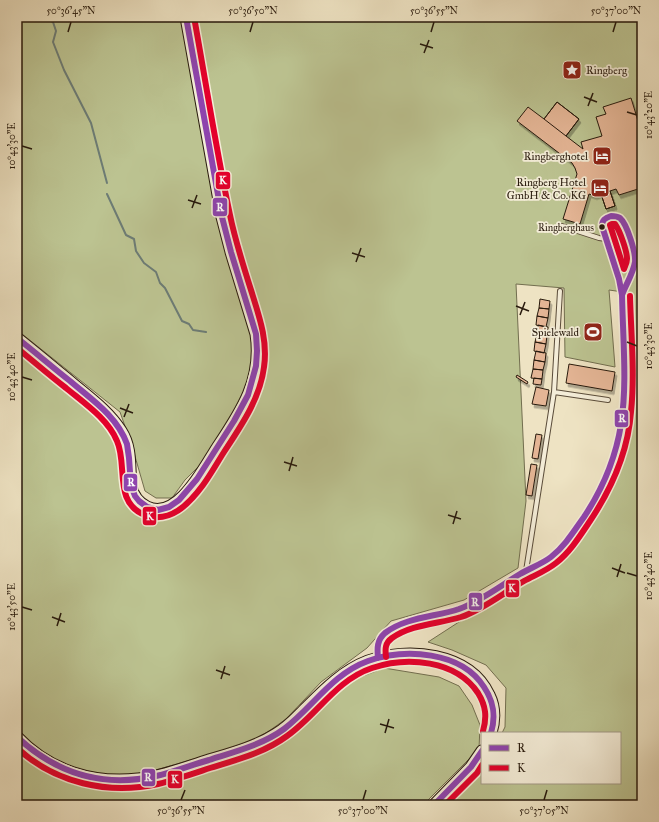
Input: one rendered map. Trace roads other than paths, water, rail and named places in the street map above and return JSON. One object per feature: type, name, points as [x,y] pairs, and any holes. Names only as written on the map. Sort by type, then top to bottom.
[{"type":"main road","points":[[17,338],[90,398],[113,421],[125,439],[130,459],[131,486],[133,494],[141,504],[154,510],[169,508],[186,493],[197,480],[246,400],[253,383],[256,369],[256,334],[222,217],[186,17]]},
{"type":"main road","points":[[17,737],[35,753],[62,769],[75,774],[103,779],[138,779],[156,776],[218,758],[268,739],[287,726],[346,671],[378,658],[408,654],[430,656],[448,660],[468,671],[482,683],[492,701],[494,715],[493,726],[490,732]]},
{"type":"main road","points":[[434,805],[471,768],[481,753]]},
{"type":"lane","points":[[378,658],[377,646],[382,636],[390,630],[414,620],[460,609],[550,558],[568,539],[597,497],[612,460],[621,428],[624,405],[622,295],[619,279],[602,226],[603,220],[611,215],[620,217],[627,228],[633,248],[635,262],[622,295]]},
{"type":"lane","points":[[562,226],[606,239]]},
{"type":"lane","points":[[526,571],[554,392],[560,292]]},
{"type":"lane","points":[[554,392],[608,400]]},
{"type":"waterway","points":[[47,17],[47,19],[53,22],[56,31],[53,42],[64,70],[91,123],[107,183]]},
{"type":"waterway","points":[[107,194],[126,235],[134,239],[136,251],[144,263],[156,272],[160,283],[165,288],[182,321],[189,324],[193,330],[206,332]]},
{"type":"place","name":"Ringberg","points":[[572,70]]},
{"type":"place","name":"Ringberghotel","points":[[602,156]]},
{"type":"place","name":"Ringberg Hotel GmbH & Co. KG","points":[[600,188]]},
{"type":"place","name":"Ringberghaus","points":[[602,227]]},
{"type":"place","name":"Spielewald","points":[[593,332]]}]
